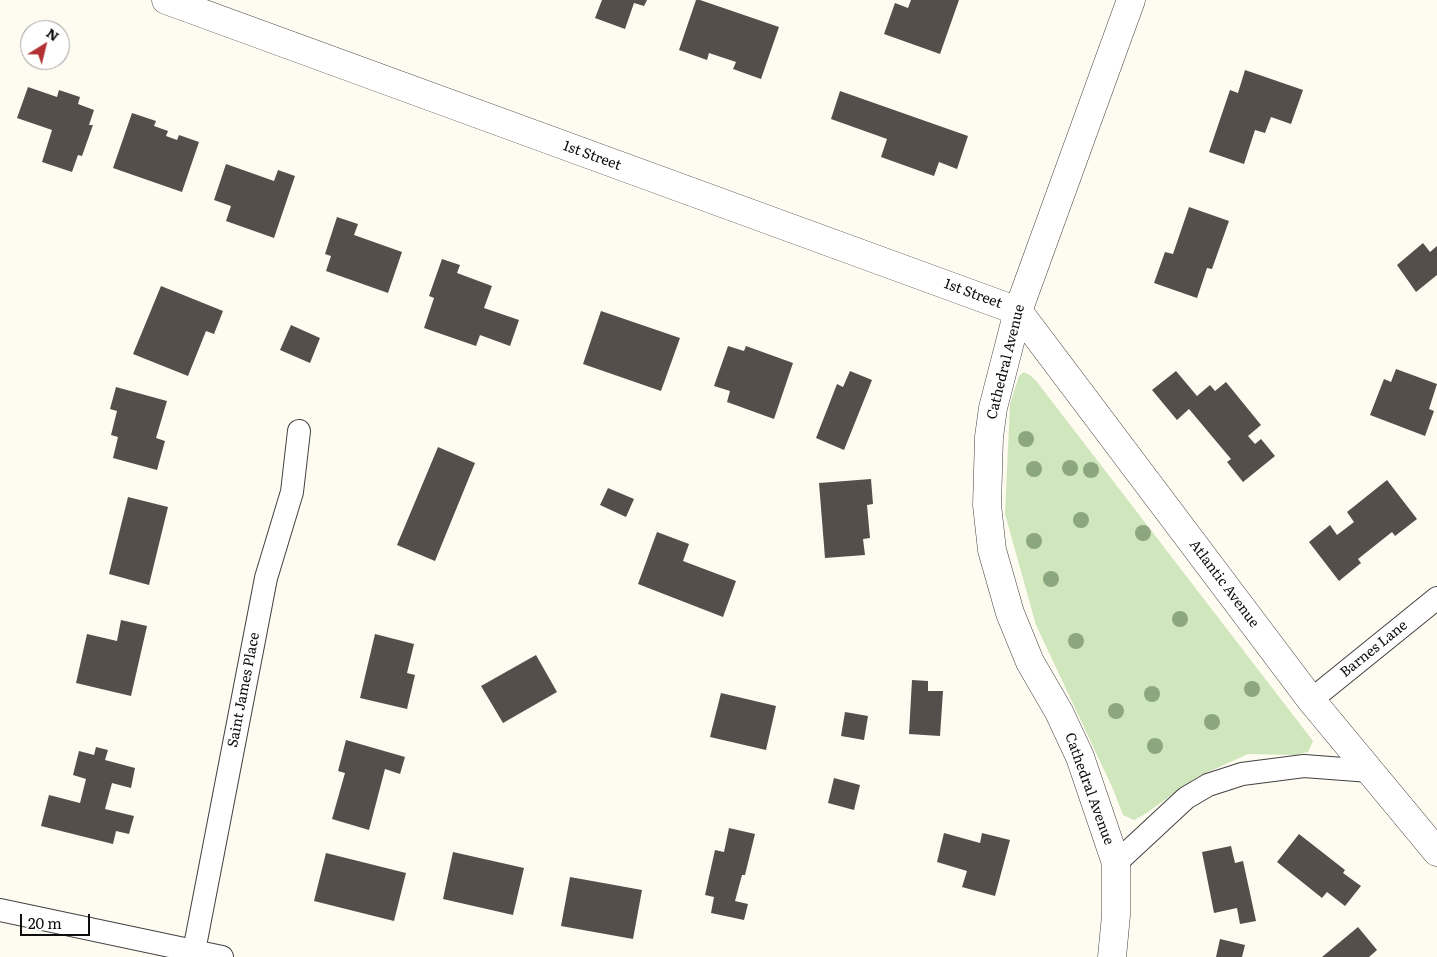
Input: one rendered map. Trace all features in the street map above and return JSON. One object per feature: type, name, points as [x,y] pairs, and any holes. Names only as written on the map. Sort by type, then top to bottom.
[{"type":"street","name":"1st Street","points":[[166,0],[1018,311]]},
{"type":"street","name":"Cathedral Avenue","points":[[1112,957],[1116,915],[1116,863],[1080,757],[1059,712],[1030,662],[1010,613],[992,550],[987,505],[988,437],[993,408],[1018,311],[1131,0]]},
{"type":"street","name":"Atlantic Avenue","points":[[1018,311],[1312,700],[1437,852]]},
{"type":"street","name":"Saint James Place","points":[[194,951],[266,578],[292,492],[299,431]]},
{"type":"street","name":"Barnes Lane","points":[[1312,700],[1437,598]]},
{"type":"street","points":[[1116,863],[1186,798],[1208,785],[1242,774],[1304,766],[1370,771]]},
{"type":"street","points":[[0,910],[222,957]]},
{"type":"green space","points":[[1024,372],[1037,382],[1313,741],[1308,752],[1295,755],[1248,754],[1197,777],[1134,820],[1123,815],[1113,789],[1036,625],[1005,514],[1010,404],[1019,376]]},
{"type":"building","points":[[602,0],[647,0],[644,6],[634,3],[625,29],[595,18]]},
{"type":"building","points":[[696,0],[779,27],[761,79],[733,69],[736,62],[709,53],[707,60],[679,50]]},
{"type":"building","points":[[911,0],[959,0],[940,54],[884,34],[895,3],[908,8]]},
{"type":"building","points":[[1245,70],[1303,90],[1291,124],[1271,117],[1265,133],[1255,130],[1244,164],[1209,152],[1230,90],[1238,93]]},
{"type":"building","points":[[28,87],[57,97],[59,90],[80,97],[78,104],[94,110],[89,125],[93,125],[82,156],[78,155],[72,172],[42,162],[52,130],[17,118]]},
{"type":"building","points":[[840,91],[968,136],[957,169],[939,162],[934,176],[881,157],[887,139],[831,119]]},
{"type":"building","points":[[132,113],[156,121],[154,126],[168,131],[166,136],[177,140],[179,135],[199,142],[182,192],[113,168]]},
{"type":"building","points":[[226,164],[274,181],[278,170],[295,176],[274,238],[226,221],[231,206],[214,200]]},
{"type":"building","points":[[1189,207],[1229,221],[1212,269],[1207,268],[1197,298],[1154,283],[1165,252],[1173,254]]},
{"type":"building","points":[[337,217],[358,224],[354,235],[402,252],[388,293],[326,271],[331,256],[325,254]]},
{"type":"building","points":[[1423,243],[1430,252],[1437,246],[1437,275],[1416,292],[1397,265]]},
{"type":"building","points":[[442,259],[460,265],[457,273],[492,286],[484,308],[519,320],[510,346],[480,335],[476,346],[424,328],[434,298],[429,296]]},
{"type":"building","points":[[161,286],[223,311],[214,334],[206,331],[188,376],[133,354]]},
{"type":"building","points":[[601,311],[680,338],[661,391],[583,364]]},
{"type":"building","points":[[291,325],[320,338],[310,363],[280,350]]},
{"type":"building","points":[[728,346],[744,351],[746,346],[793,363],[774,419],[727,402],[730,391],[714,386]]},
{"type":"building","points":[[1396,369],[1437,384],[1429,409],[1434,411],[1425,436],[1370,415],[1384,379],[1391,382]]},
{"type":"building","points":[[850,371],[872,380],[844,450],[816,438],[837,384],[843,387]]},
{"type":"building","points":[[1176,371],[1197,396],[1210,385],[1215,391],[1226,382],[1261,425],[1248,436],[1255,444],[1261,439],[1275,456],[1243,482],[1227,462],[1231,459],[1189,409],[1177,420],[1152,390]]},
{"type":"building","points":[[116,387],[167,401],[156,438],[165,441],[157,470],[113,458],[118,437],[111,435],[117,411],[110,409]]},
{"type":"building","points":[[438,447],[475,463],[435,561],[397,545]]},
{"type":"building","points":[[871,479],[873,504],[867,505],[870,538],[863,539],[865,555],[825,558],[819,483]]},
{"type":"building","points":[[1387,480],[1417,519],[1395,536],[1392,532],[1358,559],[1361,563],[1339,581],[1309,542],[1330,525],[1337,535],[1354,522],[1347,512]]},
{"type":"building","points":[[608,488],[634,499],[626,517],[600,505]]},
{"type":"building","points":[[128,497],[168,507],[149,585],[109,574]]},
{"type":"building","points":[[657,532],[689,544],[683,561],[736,581],[723,617],[638,584]]},
{"type":"building","points":[[121,620],[147,626],[131,696],[76,683],[87,634],[117,641]]},
{"type":"building","points":[[375,634],[414,644],[407,673],[415,675],[407,709],[360,698]]},
{"type":"building","points":[[536,655],[557,692],[503,723],[481,686]]},
{"type":"building","points":[[912,680],[928,681],[928,691],[943,691],[940,736],[909,734]]},
{"type":"building","points":[[721,693],[776,706],[766,750],[710,737]]},
{"type":"building","points":[[845,712],[868,716],[864,740],[841,736]]},
{"type":"building","points":[[346,740],[405,757],[400,774],[385,769],[369,830],[332,819],[345,773],[338,771]]},
{"type":"building","points":[[96,747],[108,750],[105,760],[135,768],[131,788],[112,783],[105,809],[134,816],[129,834],[116,831],[113,844],[41,826],[49,795],[80,803],[86,779],[73,775],[79,751],[94,755]]},
{"type":"building","points":[[834,778],[860,785],[854,810],[828,803]]},
{"type":"building","points":[[729,828],[755,834],[745,875],[742,875],[735,901],[748,904],[744,920],[711,913],[714,897],[705,895],[715,850],[724,852]]},
{"type":"building","points":[[944,833],[980,843],[982,833],[1010,840],[995,896],[962,887],[967,871],[937,862]]},
{"type":"building","points":[[1299,834],[1345,870],[1343,873],[1361,886],[1345,906],[1327,892],[1322,898],[1277,862]]},
{"type":"building","points":[[1231,846],[1235,863],[1243,861],[1256,921],[1240,924],[1237,908],[1214,913],[1202,852]]},
{"type":"building","points":[[453,852],[524,868],[513,915],[443,899]]},
{"type":"building","points":[[326,853],[406,873],[394,921],[314,901]]},
{"type":"building","points":[[570,877],[642,890],[633,939],[561,926]]},
{"type":"building","points":[[1358,927],[1377,950],[1369,957],[1322,957]]},
{"type":"building","points":[[1220,939],[1245,945],[1242,957],[1216,957]]}]
